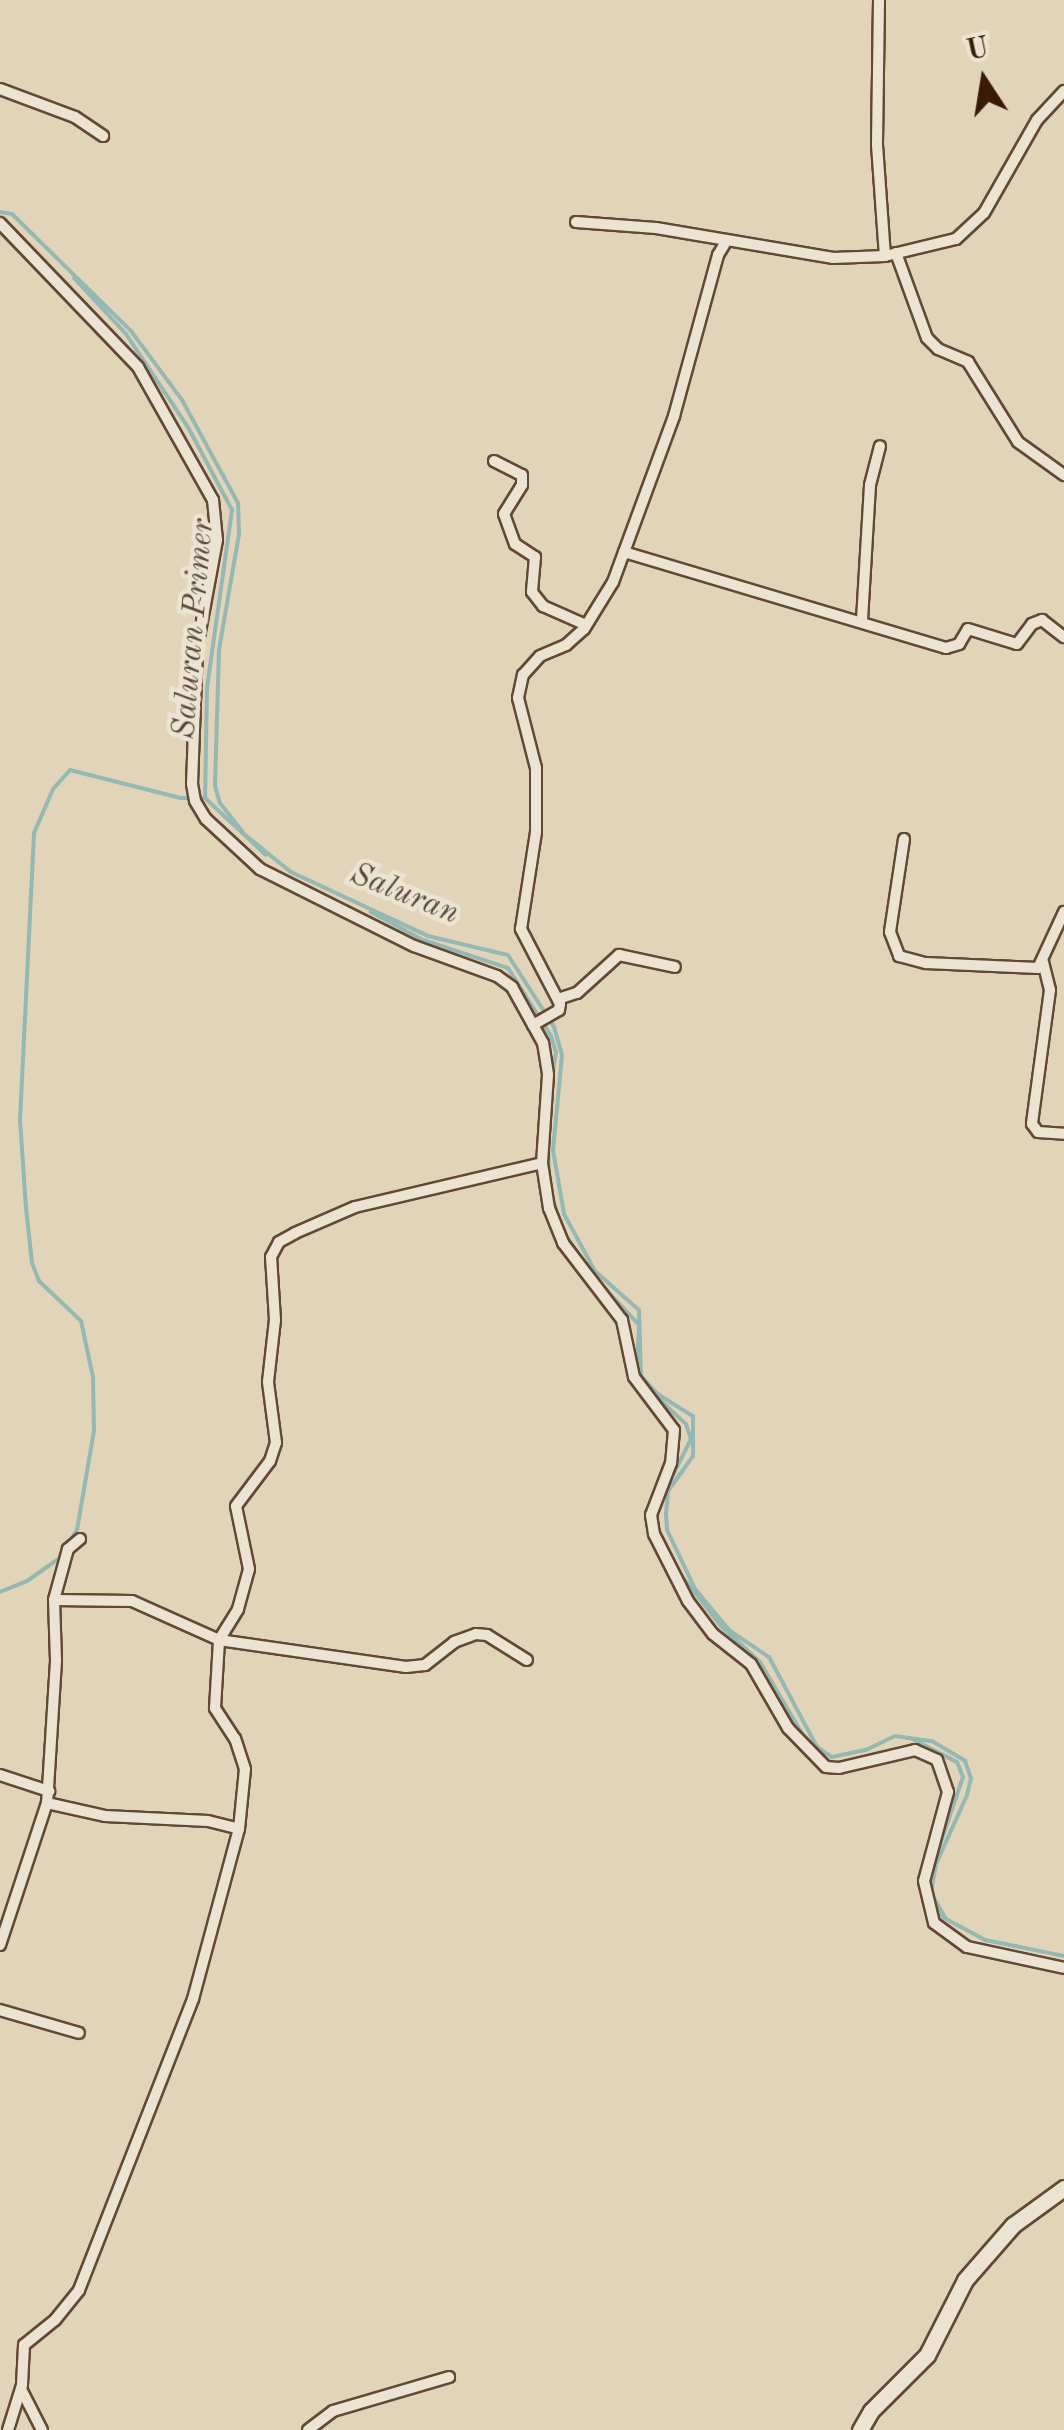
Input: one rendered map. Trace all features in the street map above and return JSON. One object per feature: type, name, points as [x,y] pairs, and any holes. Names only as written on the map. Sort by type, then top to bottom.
[{"type":"street","points":[[878,0],[876,145],[890,254],[928,338],[938,349],[968,362],[1018,442],[1064,474]]},
{"type":"street","points":[[0,89],[76,117],[103,136]]},
{"type":"street","points":[[576,222],[656,228],[832,258],[890,254],[968,232],[1038,120],[1064,91]]},
{"type":"street","points":[[0,223],[138,367],[212,500],[217,540],[197,648],[192,784],[195,801],[206,819],[260,869],[414,946],[497,976],[512,986],[536,1023],[543,1042],[548,1074],[542,1163],[549,1208],[562,1243],[622,1320],[634,1377],[647,1398],[666,1413],[674,1430],[670,1463],[651,1515],[654,1534],[688,1601],[714,1634],[750,1664],[788,1728],[826,1767],[839,1768],[915,1750],[937,1760],[948,1792],[924,1882],[934,1923],[967,1947],[1064,1968]]},
{"type":"street","points":[[559,1005],[521,929],[536,832],[536,768],[518,698],[523,675],[586,626],[613,582],[674,416],[711,276],[727,240]]},
{"type":"street","points":[[862,620],[870,484],[880,446]]},
{"type":"street","points":[[494,461],[522,475],[522,485],[504,514],[515,544],[535,558],[532,592],[543,606],[586,626]]},
{"type":"street","points":[[624,552],[946,648],[959,644],[968,629],[1017,644],[1032,624],[1042,620],[1064,637]]},
{"type":"street","points":[[904,840],[890,932],[899,956],[926,963],[1029,969],[1043,962]]},
{"type":"street","points":[[1064,912],[1043,962],[1050,990],[1032,1124],[1038,1132],[1064,1134]]},
{"type":"street","points":[[536,1023],[619,955],[675,967]]},
{"type":"street","points":[[8,2430],[21,2388],[24,2345],[55,2320],[78,2290],[119,2189],[209,1952],[239,1828],[245,1769],[235,1739],[216,1708],[219,1640],[238,1608],[249,1569],[236,1506],[270,1461],[276,1444],[268,1382],[275,1320],[274,1248],[295,1233],[355,1207],[542,1163]]},
{"type":"street","points":[[0,1944],[48,1797],[56,1661],[54,1600],[68,1549],[80,1539]]},
{"type":"street","points":[[54,1600],[132,1601],[219,1640],[406,1667],[425,1666],[454,1642],[476,1634],[487,1635],[527,1660]]},
{"type":"street","points":[[0,1776],[105,1816],[208,1821],[239,1828]]},
{"type":"street","points":[[0,2010],[80,2034]]},
{"type":"street","points":[[860,2430],[870,2411],[928,2355],[965,2280],[1013,2225],[1064,2188]]},
{"type":"street","points":[[308,2430],[332,2411],[449,2377]]},
{"type":"street","points":[[21,2388],[42,2430]]},
{"type":"waterway","name":"Saluran","points":[[0,212],[12,214],[131,331],[182,400],[238,503],[239,534],[219,650],[215,786],[220,803],[244,834],[291,872],[428,936],[508,955],[554,1027],[562,1055],[553,1150],[564,1214],[595,1271],[639,1310],[641,1376],[659,1395],[693,1416],[693,1456],[668,1491],[666,1514],[667,1530],[695,1589],[730,1631],[769,1657],[817,1747],[832,1757],[866,1750],[895,1736],[932,1741],[965,1761],[971,1778],[967,1795],[936,1864],[931,1893],[946,1919],[985,1940],[1064,1956]]},
{"type":"waterway","name":"Saluran Primer","points":[[74,278],[126,334],[189,429],[232,510],[207,687],[205,798],[266,855]]},
{"type":"waterway","points":[[68,1544],[77,1530],[94,1431],[93,1377],[81,1321],[39,1281],[32,1263],[26,1208],[20,1120],[34,833],[53,789],[70,770],[181,798],[205,798]]},
{"type":"waterway","name":"Saluran Primer","points":[[371,912],[423,940],[508,968],[551,1036],[556,1052],[552,1076]]},
{"type":"waterway","name":"Saluran Primer","points":[[548,1140],[549,1181]]},
{"type":"waterway","name":"Saluran Primer","points":[[553,1200],[559,1219]]},
{"type":"waterway","name":"Saluran Primer","points":[[564,1233],[587,1266]]},
{"type":"waterway","name":"Saluran Primer","points":[[595,1278],[639,1325],[637,1371]]},
{"type":"waterway","name":"Saluran","points":[[650,1391],[686,1424],[691,1439],[666,1489]]},
{"type":"waterway","points":[[0,1592],[27,1581],[61,1557]]},
{"type":"waterway","name":"Saluran Primer","points":[[678,1571],[721,1626],[760,1662],[804,1737]]},
{"type":"waterway","name":"Saluran Primer","points":[[914,1740],[957,1762],[963,1777],[935,1859]]},
{"type":"waterway","name":"Saluran","points":[[933,1902],[944,1918]]}]
